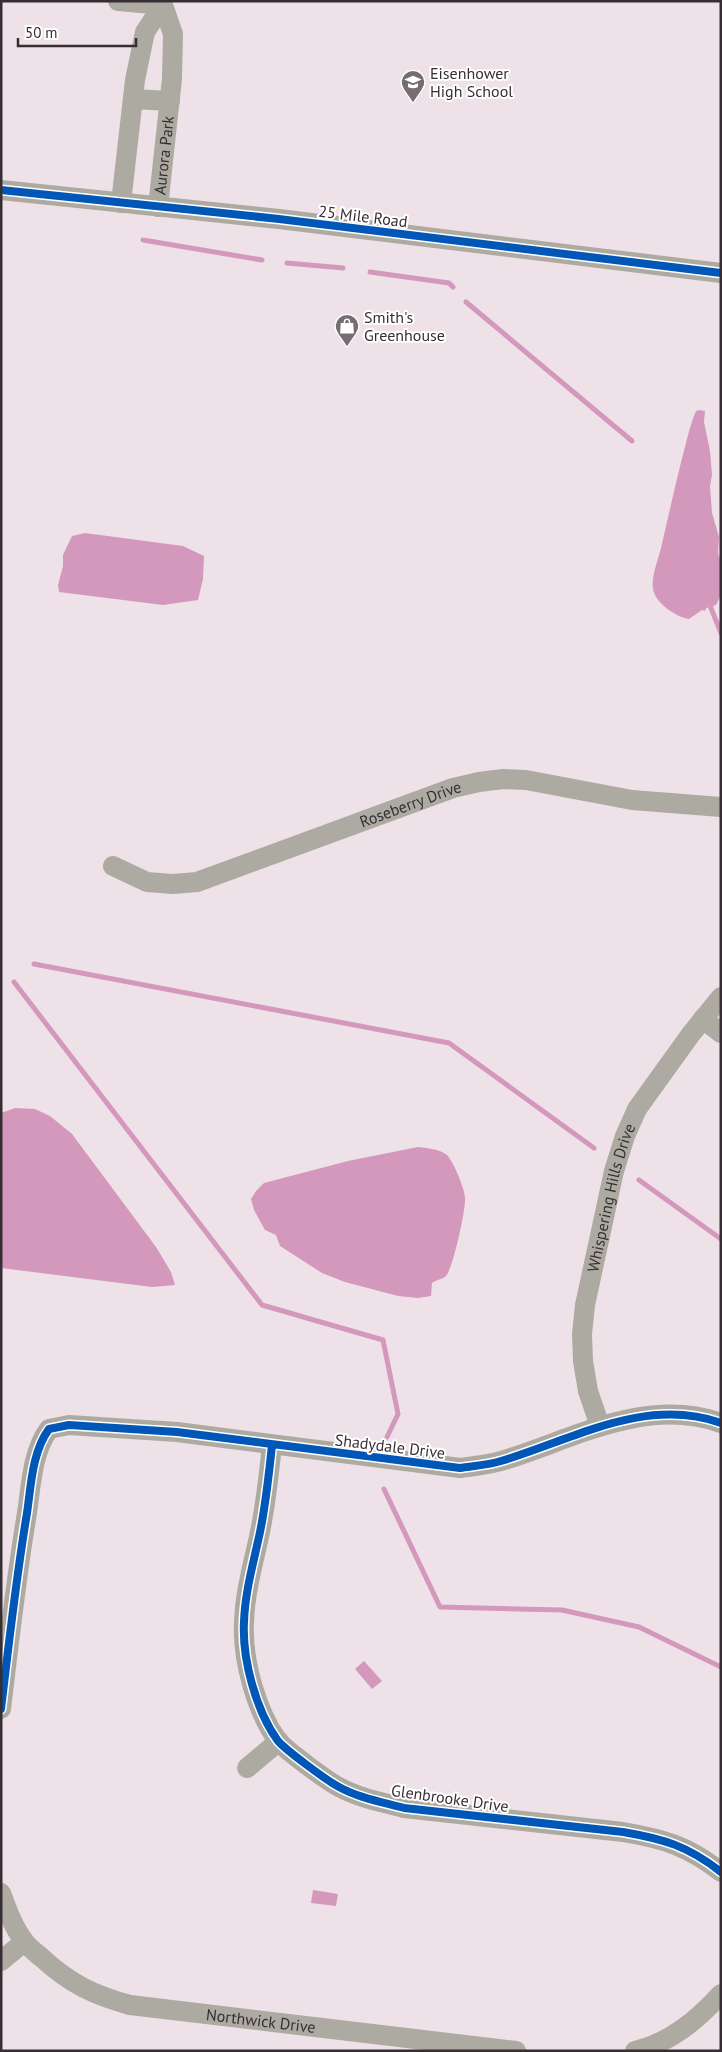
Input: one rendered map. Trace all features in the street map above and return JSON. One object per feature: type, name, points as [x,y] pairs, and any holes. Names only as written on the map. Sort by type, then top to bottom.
[{"type":"street","points":[[118,1],[163,3],[145,32],[133,98],[121,203]]},
{"type":"street","name":"Aurora Park","points":[[158,208],[170,101],[173,34],[163,3]]},
{"type":"street","name":"Aurora Park","points":[[133,98],[170,101]]},
{"type":"street","name":"25 Mile Road","points":[[1,190],[158,208],[279,219],[721,273]]},
{"type":"street","name":"Roseberry Drive","points":[[113,866],[147,882],[173,884],[197,882],[453,788],[503,779],[551,783],[632,800],[721,807]]},
{"type":"street","name":"Whispering Hills Drive","points":[[600,1426],[588,1391],[583,1361],[582,1334],[585,1305],[614,1170],[624,1136],[637,1109],[721,996]]},
{"type":"street","points":[[703,1019],[721,1033]]},
{"type":"street","name":"Shadydale Drive","points":[[5,1650],[38,1449],[49,1429],[69,1425],[177,1432],[460,1468],[499,1462],[600,1426],[629,1419],[661,1414],[689,1416],[721,1423]]},
{"type":"street","name":"Glenbrooke Drive","points":[[272,1445],[266,1501],[248,1588],[244,1649],[251,1683],[264,1714],[279,1741],[339,1787],[371,1800],[404,1808],[624,1832],[658,1838],[690,1850],[721,1872]]},
{"type":"street","points":[[1,1709],[5,1650]]},
{"type":"street","points":[[247,1768],[279,1741]]},
{"type":"street","name":"Northwick Drive","points":[[1,1893],[11,1918],[24,1942],[54,1969],[76,1984],[101,1997],[130,2006],[516,2051]]},
{"type":"street","points":[[1,1961],[24,1942]]},
{"type":"street","points":[[634,2051],[674,2035],[701,2016],[721,1994]]},
{"type":"shaded area","points":[[696,411],[705,411],[704,422],[710,451],[712,513],[719,537],[718,553],[721,562],[721,595],[716,605],[706,608],[705,611],[702,610],[689,619],[672,612],[662,604],[655,594],[653,584],[688,433]]},
{"type":"shaded area","points":[[85,533],[183,546],[204,556],[203,579],[198,600],[163,605],[59,592],[58,585],[63,566],[63,555],[72,536]]},
{"type":"shaded area","points":[[15,1108],[35,1109],[50,1116],[72,1134],[156,1247],[171,1272],[175,1285],[152,1287],[1,1268],[1,1113]]},
{"type":"shaded area","points":[[418,1147],[437,1150],[447,1155],[458,1175],[465,1198],[461,1225],[449,1271],[446,1276],[432,1283],[431,1296],[418,1298],[398,1296],[345,1282],[322,1273],[280,1246],[276,1235],[265,1230],[254,1210],[251,1199],[264,1183],[348,1161]]},
{"type":"shaded area","points":[[364,1661],[382,1681],[372,1689],[355,1669]]},
{"type":"shaded area","points":[[313,1890],[338,1894],[336,1906],[311,1903]]},
{"type":"waterway","points":[[143,240],[262,260]]},
{"type":"waterway","points":[[287,263],[343,268]]},
{"type":"waterway","points":[[370,272],[449,283],[453,287]]},
{"type":"waterway","points":[[466,302],[632,441]]},
{"type":"waterway","points":[[709,603],[721,633]]},
{"type":"waterway","points":[[34,964],[449,1043],[594,1148]]},
{"type":"waterway","points":[[14,982],[262,1305],[383,1340],[398,1414],[387,1437]]},
{"type":"waterway","points":[[639,1180],[721,1239]]},
{"type":"waterway","points":[[384,1489],[440,1607],[562,1610],[639,1627],[721,1667]]},
{"type":"cycle path","points":[[1,190],[279,219],[721,273]]},
{"type":"cycle path","points":[[1,1709],[33,1470],[39,1448],[49,1429],[69,1425],[177,1432],[460,1468],[501,1461],[609,1424],[637,1418],[665,1415],[693,1416],[721,1423]]},
{"type":"cycle path","points":[[272,1445],[264,1510],[246,1599],[244,1637],[248,1668],[257,1700],[270,1729],[283,1746],[333,1783],[354,1794],[371,1799],[404,1808],[638,1835],[675,1845],[698,1856],[721,1872]]},
{"type":"place","name":"Eisenhower High School","points":[[413,103]]},
{"type":"place","name":"Smith's Greenhouse","points":[[347,347]]}]
